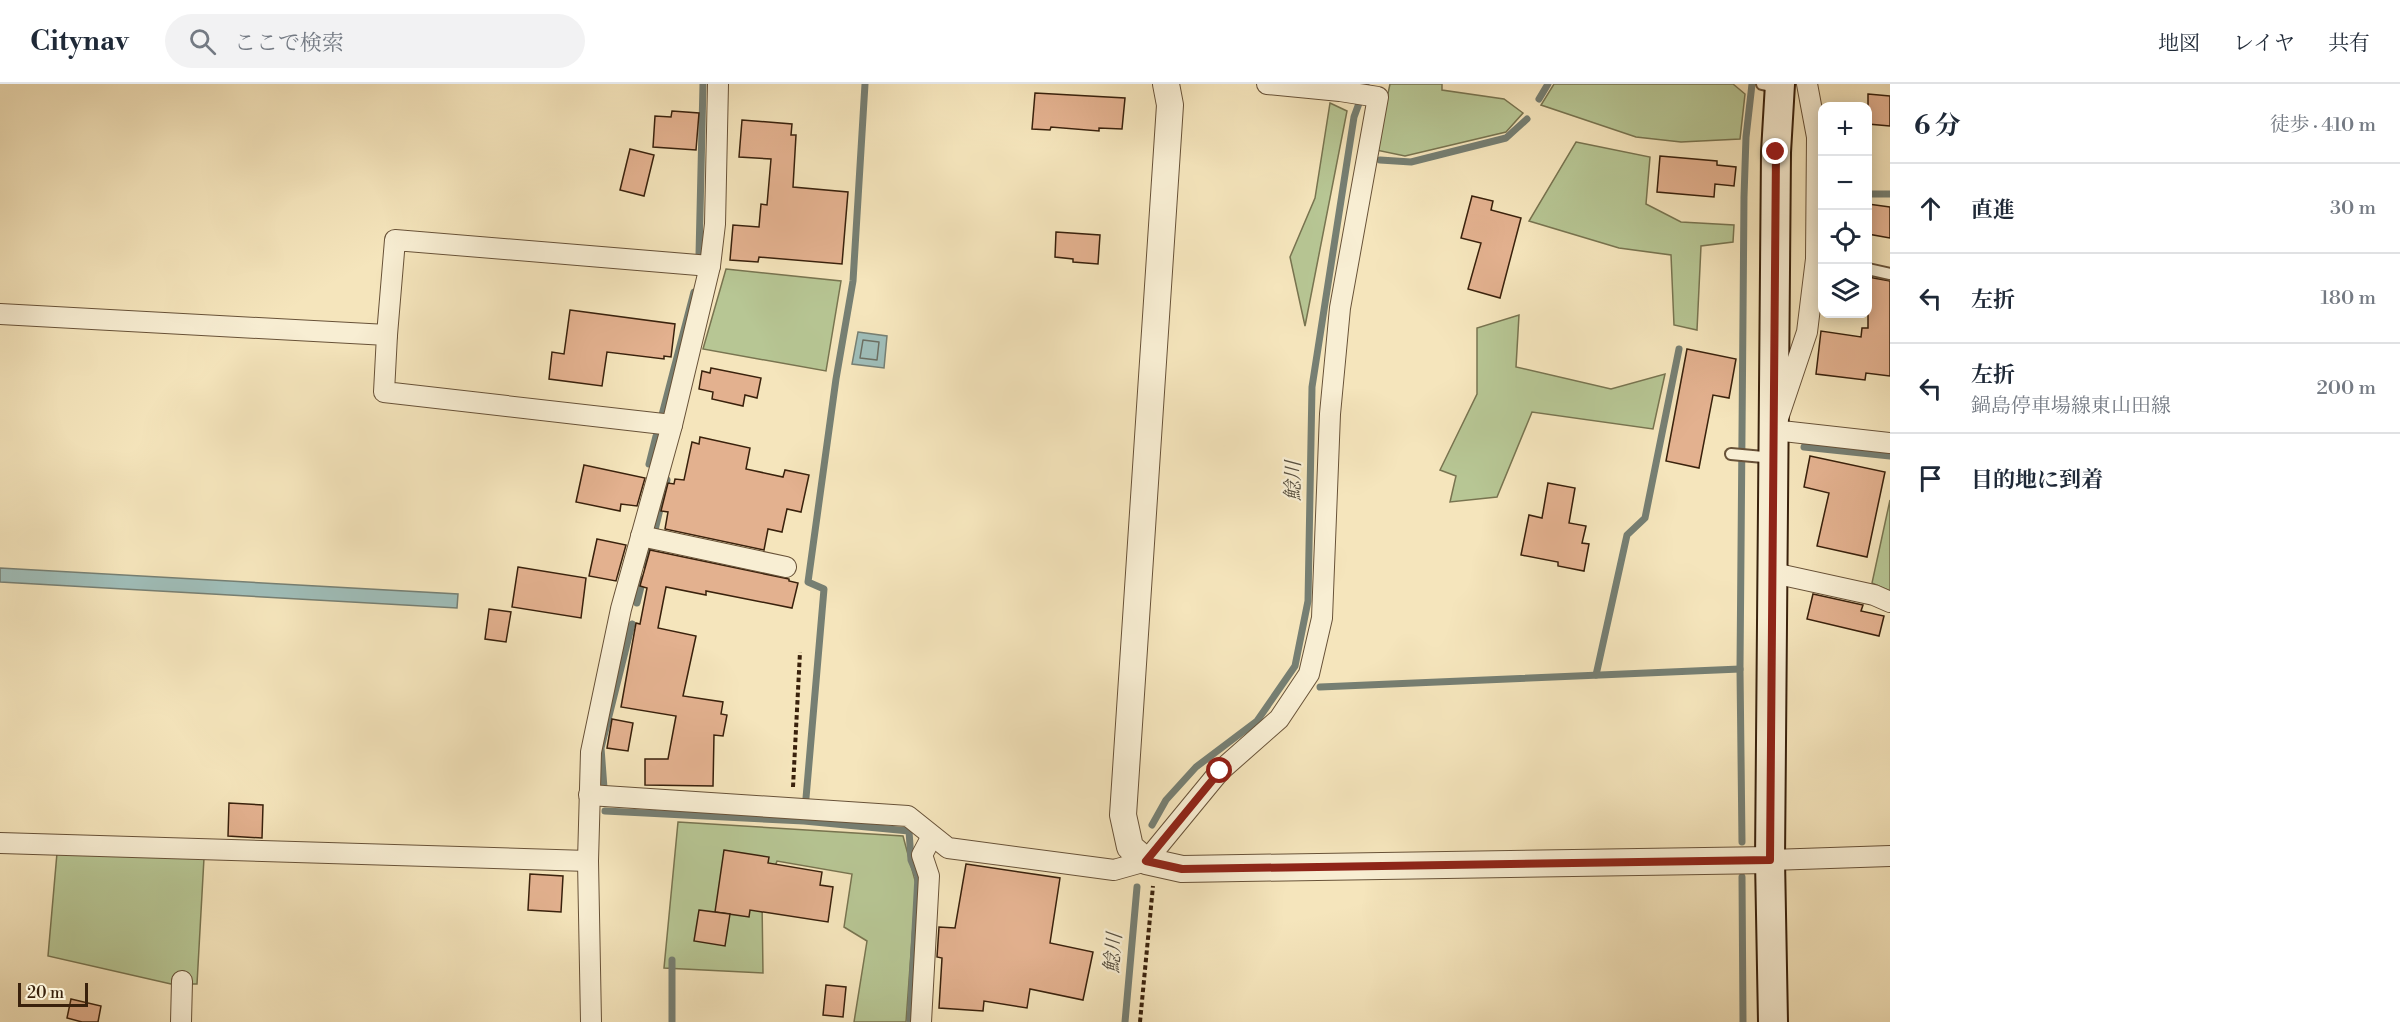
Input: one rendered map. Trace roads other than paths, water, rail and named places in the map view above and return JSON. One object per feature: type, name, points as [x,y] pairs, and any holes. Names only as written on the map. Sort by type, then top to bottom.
[{"type":"main road","points":[[1773,1022],[1770,860],[1773,573],[1762,457],[1774,430],[1776,152],[1782,85]]},
{"type":"street","points":[[591,1022],[588,861],[591,752],[621,609],[672,425],[711,266],[715,224],[718,84]]},
{"type":"street","points":[[1150,872],[1130,847],[1123,815],[1170,105],[1166,84]]},
{"type":"street","points":[[1150,872],[1220,771],[1279,719],[1309,674],[1322,618],[1330,414],[1340,308],[1378,97],[1342,88],[1267,84]]},
{"type":"street","points":[[1782,85],[1816,137],[1818,219]]},
{"type":"street","points":[[672,425],[384,392],[395,240],[711,266]]},
{"type":"street","points":[[1818,264],[1807,332],[1774,430],[1890,443]]},
{"type":"street","points":[[0,314],[387,335]]},
{"type":"street","points":[[640,536],[786,567]]},
{"type":"street","points":[[1773,573],[1874,595],[1890,602]]},
{"type":"street","points":[[589,795],[908,816],[948,848],[1114,870],[1150,872],[1182,869],[1890,856]]},
{"type":"street","points":[[921,1022],[928,876],[922,855],[932,836]]},
{"type":"street","points":[[0,843],[588,861]]},
{"type":"street","points":[[181,1022],[182,981]]},
{"type":"lane","points":[[1872,270],[1890,274]]},
{"type":"lane","points":[[1731,454],[1762,457]]},
{"type":"water","points":[[858,332],[887,336],[884,368],[852,364]]},
{"type":"water","points":[[0,568],[458,594],[457,608],[0,582]]},
{"type":"waterway","points":[[699,255],[703,84]]},
{"type":"waterway","points":[[806,798],[824,589],[808,582],[836,379],[853,281],[865,84]]},
{"type":"waterway","name":"鯰川","points":[[1152,825],[1166,800],[1196,767],[1257,721],[1295,666],[1308,601],[1312,387],[1354,117],[1366,84]]},
{"type":"waterway","points":[[1539,99],[1548,84]]},
{"type":"waterway","points":[[1742,842],[1740,669],[1744,197],[1746,137],[1752,84]]},
{"type":"waterway","points":[[1380,160],[1411,162],[1506,138],[1527,119]]},
{"type":"waterway","points":[[1872,194],[1890,194]]},
{"type":"waterway","points":[[662,415],[694,292]]},
{"type":"waterway","points":[[1596,675],[1627,535],[1645,518],[1679,349]]},
{"type":"waterway","points":[[649,464],[656,436]]},
{"type":"waterway","points":[[1804,447],[1890,456]]},
{"type":"waterway","points":[[655,530],[667,480]]},
{"type":"waterway","points":[[646,565],[650,547]]},
{"type":"waterway","points":[[637,603],[643,579]]},
{"type":"waterway","points":[[604,788],[601,748],[632,624]]},
{"type":"waterway","points":[[1320,687],[1740,669]]},
{"type":"waterway","points":[[605,811],[804,821],[909,831],[911,860],[918,876],[910,1022]]},
{"type":"waterway","points":[[1742,877],[1743,1022]]},
{"type":"waterway","name":"鯰川","points":[[1125,1022],[1137,887]]},
{"type":"waterway","points":[[672,960],[672,1022]]}]
